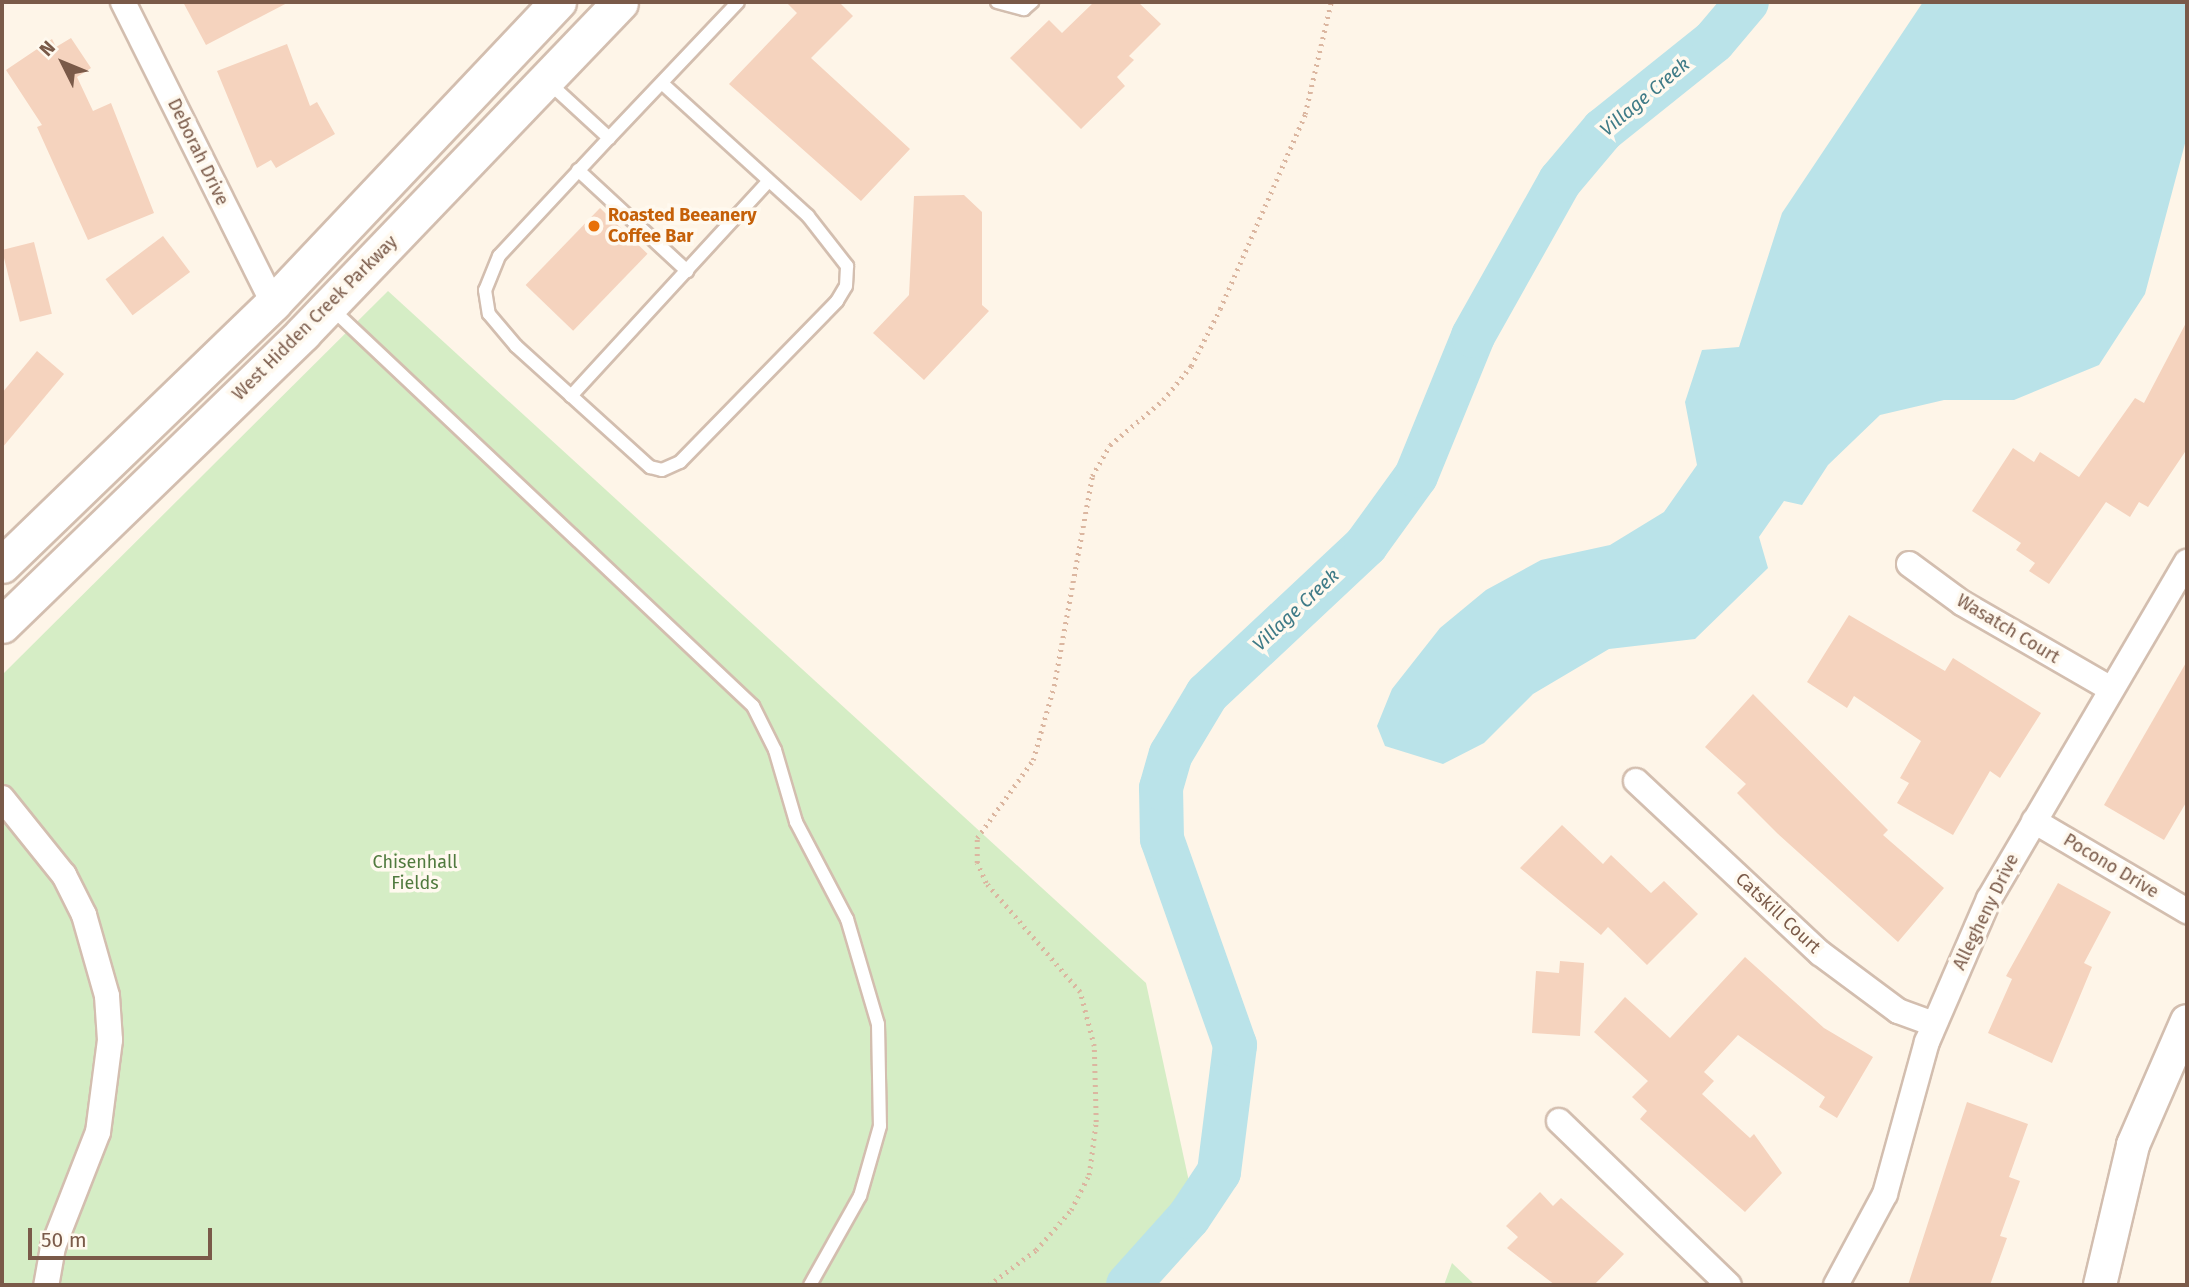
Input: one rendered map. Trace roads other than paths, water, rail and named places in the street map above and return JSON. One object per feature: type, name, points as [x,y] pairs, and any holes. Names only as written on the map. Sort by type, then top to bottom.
[{"type":"main road","points":[[2,565],[273,303],[558,2]]},
{"type":"main road","name":"West Hidden Creek Parkway","points":[[2,625],[329,306],[620,2]]},
{"type":"street","name":"Deborah Drive","points":[[123,2],[273,303]]},
{"type":"street","name":"Allegheny Drive","points":[[1836,1285],[1885,1194],[1934,1024],[1989,899],[2187,562]]},
{"type":"street","name":"Wasatch Court","points":[[1909,564],[1962,603],[2111,689]]},
{"type":"street","name":"Catskill Court","points":[[1636,781],[1820,953],[1898,1011],[1934,1024]]},
{"type":"street","points":[[2,798],[64,875],[84,915],[107,996],[110,1040],[98,1132],[53,1247],[46,1285]]},
{"type":"street","name":"Pocono Drive","points":[[2034,821],[2187,911]]},
{"type":"street","points":[[2100,1285],[2133,1145],[2187,1021]]},
{"type":"street","points":[[1559,1121],[1730,1285]]},
{"type":"lane","points":[[662,83],[835,244],[847,266],[846,286],[836,301],[680,462],[662,470],[650,467],[571,396],[489,314],[485,290],[499,256],[738,2]]},
{"type":"lane","points":[[997,2],[1024,9],[1032,2]]},
{"type":"lane","points":[[546,80],[609,138]]},
{"type":"lane","points":[[578,170],[687,271]]},
{"type":"lane","points":[[571,396],[769,181]]},
{"type":"lane","points":[[329,306],[753,706],[775,750],[796,822],[847,919],[878,1024],[880,1126],[860,1196],[810,1285]]},
{"type":"water","points":[[1923,2],[2187,2],[2187,136],[2145,294],[2099,365],[2014,400],[1944,400],[1880,415],[1828,465],[1802,505],[1784,501],[1759,537],[1768,568],[1695,639],[1609,649],[1533,694],[1484,743],[1443,764],[1385,746],[1377,726],[1392,689],[1440,628],[1486,590],[1541,560],[1610,545],[1664,512],[1697,465],[1685,402],[1702,350],[1739,347],[1782,213]]},
{"type":"waterway","name":"Village Creek","points":[[1128,1285],[1189,1217],[1219,1172],[1235,1045],[1162,839],[1161,788],[1171,754],[1207,694],[1366,545],[1416,476],[1473,336],[1560,181],[1603,130],[1714,41],[1747,2]]},
{"type":"place","name":"Roasted Beeanery Coffee Bar","points":[[594,226]]},
{"type":"park label","name":"Chisenhall Fields","points":[[415,873]]}]
